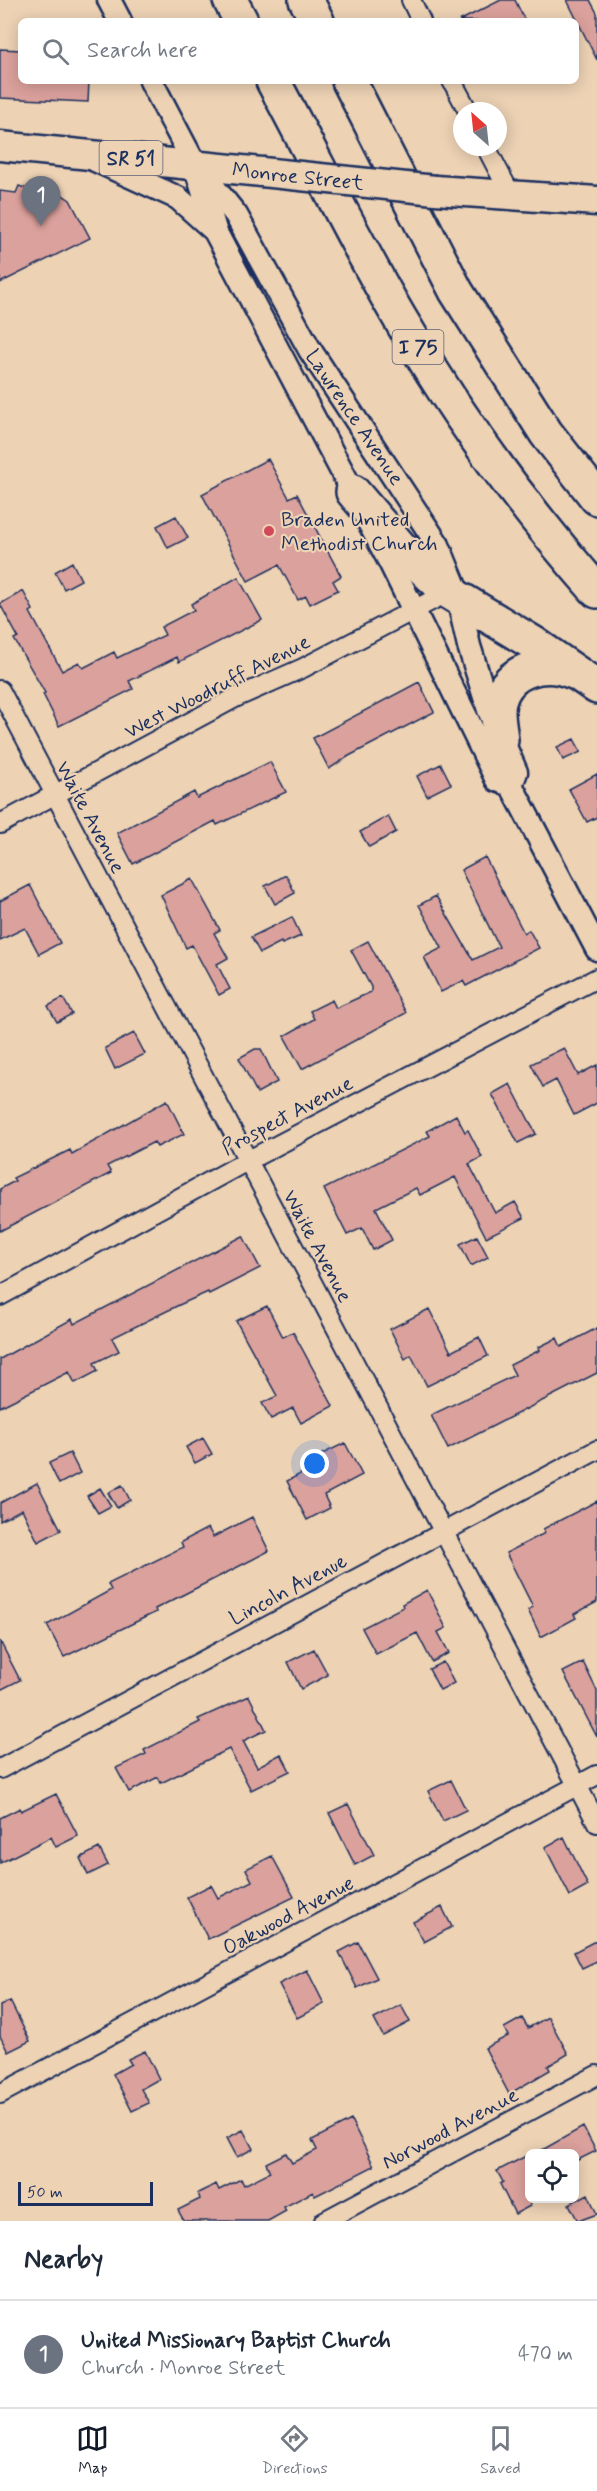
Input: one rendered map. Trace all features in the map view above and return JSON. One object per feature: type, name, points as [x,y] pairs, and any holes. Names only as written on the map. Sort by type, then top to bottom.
[{"type":"highway","points":[[230,0],[239,18]]},
{"type":"highway","points":[[307,0],[316,18]]},
{"type":"highway","name":"I 75","points":[[275,84],[402,322],[450,399],[502,475],[597,591]]},
{"type":"highway","points":[[351,84],[456,291],[546,433],[597,498]]},
{"type":"highway","points":[[353,492],[401,548],[454,593],[588,681]]},
{"type":"highway","points":[[501,740],[499,700],[515,677],[528,669],[545,665],[563,668],[588,681]]},
{"type":"main road","name":"Monroe Street","points":[[0,146],[435,190],[510,193],[597,201]]},
{"type":"street","points":[[109,0],[118,18]]},
{"type":"street","points":[[411,0],[420,18]]},
{"type":"street","name":"Lawrence Avenue","points":[[153,84],[195,165],[216,233],[414,610],[497,780],[511,785],[597,949]]},
{"type":"street","points":[[454,84],[463,102]]},
{"type":"street","points":[[80,154],[170,194],[190,208],[216,233]]},
{"type":"street","points":[[491,156],[510,193]]},
{"type":"street","name":"Lawrence Avenue","points":[[195,165],[236,215],[310,350],[429,528],[454,593],[469,646],[501,740],[516,772],[511,785]]},
{"type":"street","name":"West Woodruff Avenue","points":[[0,824],[235,698],[303,668],[414,610],[454,593]]},
{"type":"street","name":"Waite Avenue","points":[[0,690],[597,1823]]},
{"type":"street","name":"Prospect Avenue","points":[[0,1296],[247,1161],[597,978]]},
{"type":"street","name":"Lincoln Avenue","points":[[0,1769],[597,1450]]},
{"type":"street","name":"Oakwood Avenue","points":[[0,2094],[597,1775]]},
{"type":"street","name":"Norwood Avenue","points":[[324,2221],[597,2075]]},
{"type":"building","points":[[501,0],[515,0],[524,18],[465,18]]},
{"type":"building","points":[[567,0],[590,0],[597,13],[597,60],[579,24],[579,18],[576,18]]},
{"type":"building","points":[[0,49],[18,50],[18,84],[89,84],[88,102],[0,98]]},
{"type":"building","points":[[19,186],[47,196],[61,194],[70,200],[90,238],[0,283],[0,191],[16,193]]},
{"type":"building","name":"Braden United Methodist Church","points":[[268,459],[289,498],[297,494],[341,576],[333,581],[338,590],[310,604],[306,596],[298,600],[279,565],[248,581],[202,494]]},
{"type":"building","points":[[176,516],[188,538],[168,548],[157,526]]},
{"type":"building","points":[[72,562],[81,580],[64,589],[55,572]]},
{"type":"building","points":[[238,577],[262,620],[179,662],[177,657],[129,681],[133,689],[59,726],[43,694],[45,693],[14,639],[18,637],[0,604],[23,591],[33,610],[30,612],[62,671],[79,662],[83,668],[114,652],[117,658],[165,635],[161,627],[194,610],[191,604]]},
{"type":"building","points":[[419,682],[434,712],[349,756],[329,769],[313,738]]},
{"type":"building","points":[[574,739],[581,752],[563,760],[557,747]]},
{"type":"building","points":[[270,762],[286,792],[217,825],[215,821],[133,864],[117,833],[194,792],[197,798]]},
{"type":"building","points":[[441,764],[451,784],[427,796],[417,776]]},
{"type":"building","points":[[597,774],[597,817],[587,822],[569,789]]},
{"type":"building","points":[[388,816],[396,832],[369,847],[360,832]]},
{"type":"building","points":[[485,857],[524,933],[529,930],[539,948],[466,986],[463,981],[441,992],[424,957],[442,948],[419,905],[436,896],[473,960],[499,947],[461,870]]},
{"type":"building","points":[[286,875],[295,893],[275,904],[265,886]]},
{"type":"building","points":[[192,879],[220,930],[214,933],[228,958],[217,964],[230,989],[219,995],[192,945],[186,948],[161,895]]},
{"type":"building","points":[[30,885],[60,943],[39,954],[25,928],[0,940],[0,901]]},
{"type":"building","points":[[292,917],[301,936],[282,944],[281,942],[260,953],[251,937]]},
{"type":"building","points":[[368,941],[406,1013],[302,1069],[284,1036],[314,1019],[310,1011],[332,1000],[336,1008],[371,992],[371,987],[351,950]]},
{"type":"building","points":[[63,998],[72,1014],[57,1022],[48,1006]]},
{"type":"building","points":[[134,1033],[145,1054],[115,1069],[105,1048]]},
{"type":"building","points":[[564,1048],[578,1075],[597,1065],[597,1103],[574,1115],[556,1080],[543,1087],[531,1064]]},
{"type":"building","points":[[255,1049],[261,1049],[277,1082],[257,1093],[239,1058]]},
{"type":"building","points":[[510,1084],[536,1134],[518,1143],[492,1094]]},
{"type":"building","points":[[167,1100],[184,1134],[157,1147],[154,1142],[107,1166],[111,1173],[0,1231],[0,1189],[15,1181],[13,1178],[70,1150],[72,1154]]},
{"type":"building","points":[[456,1115],[465,1132],[468,1130],[482,1157],[469,1164],[495,1213],[515,1202],[524,1218],[486,1237],[455,1177],[420,1195],[416,1188],[376,1208],[392,1240],[373,1250],[362,1228],[347,1235],[324,1189],[430,1136],[427,1131]]},
{"type":"building","points":[[243,1236],[260,1268],[112,1338],[119,1351],[94,1363],[98,1371],[75,1383],[69,1372],[0,1407],[0,1359],[72,1319],[74,1324]]},
{"type":"building","points":[[477,1236],[488,1257],[471,1266],[460,1244]]},
{"type":"building","points":[[267,1306],[283,1337],[293,1332],[333,1406],[301,1423],[293,1408],[271,1419],[262,1403],[277,1396],[236,1321]]},
{"type":"building","points":[[429,1309],[451,1352],[479,1337],[488,1356],[427,1386],[411,1355],[405,1359],[390,1329]]},
{"type":"building","points":[[597,1328],[597,1373],[448,1449],[431,1415],[515,1375],[510,1365],[540,1350],[539,1347],[557,1338],[561,1347]]},
{"type":"building","points":[[203,1438],[212,1454],[195,1463],[186,1447]]},
{"type":"building","points":[[345,1443],[362,1475],[324,1495],[330,1508],[307,1520],[287,1481],[323,1462],[320,1455]]},
{"type":"building","points":[[70,1453],[80,1473],[59,1484],[49,1463]]},
{"type":"building","points":[[37,1483],[61,1530],[38,1542],[22,1509],[0,1521],[0,1503]]},
{"type":"building","points":[[122,1485],[130,1500],[117,1508],[108,1493]]},
{"type":"building","points":[[100,1488],[111,1506],[98,1513],[87,1496]]},
{"type":"building","points":[[597,1501],[597,1602],[574,1614],[576,1618],[541,1637],[528,1610],[533,1607],[506,1553],[545,1533],[543,1529]]},
{"type":"building","points":[[252,1517],[269,1551],[155,1609],[156,1612],[64,1657],[47,1625],[111,1590],[108,1584],[183,1547],[181,1542],[208,1528],[213,1537]]},
{"type":"building","points":[[427,1590],[446,1628],[438,1632],[449,1653],[432,1662],[417,1633],[376,1654],[362,1628],[403,1607],[402,1604]]},
{"type":"building","points":[[0,1641],[20,1680],[0,1690]]},
{"type":"building","points":[[314,1649],[328,1675],[301,1689],[288,1662]]},
{"type":"building","points":[[443,1662],[454,1683],[440,1690],[429,1669]]},
{"type":"building","points":[[583,1662],[597,1691],[597,1737],[563,1672]]},
{"type":"building","points":[[249,1696],[266,1730],[243,1741],[257,1767],[281,1754],[290,1771],[251,1790],[229,1749],[161,1783],[158,1777],[129,1792],[116,1768],[146,1754],[144,1750],[200,1722],[198,1719]]},
{"type":"building","points":[[451,1780],[466,1810],[443,1821],[428,1791]]},
{"type":"building","points":[[56,1794],[78,1836],[56,1847],[51,1837],[0,1863],[0,1818],[20,1808],[21,1811]]},
{"type":"building","points":[[348,1804],[374,1855],[355,1865],[329,1813]]},
{"type":"building","points":[[564,1837],[588,1886],[570,1896],[545,1847]]},
{"type":"building","points":[[99,1848],[108,1865],[88,1875],[80,1858]]},
{"type":"building","points":[[272,1856],[294,1897],[208,1939],[187,1897],[211,1885],[218,1898],[252,1881],[246,1869]]},
{"type":"building","points":[[442,1907],[452,1927],[424,1942],[413,1922]]},
{"type":"building","points":[[597,1940],[597,1961],[582,1968],[574,1952]]},
{"type":"building","points":[[358,1942],[377,1978],[357,1988],[339,1952]]},
{"type":"building","points":[[307,1970],[324,2004],[297,2018],[279,1984]]},
{"type":"building","points":[[10,2001],[30,2041],[8,2052],[0,2036],[0,2006]]},
{"type":"building","points":[[401,2005],[410,2022],[383,2036],[374,2019]]},
{"type":"building","points":[[548,2017],[568,2054],[548,2066],[550,2070],[509,2094],[485,2048],[508,2036],[504,2028],[522,2018],[528,2028]]},
{"type":"building","points":[[145,2051],[159,2079],[141,2089],[149,2103],[132,2111],[113,2074],[131,2064],[128,2059]]},
{"type":"building","points":[[351,2120],[374,2166],[315,2196],[313,2192],[284,2207],[286,2211],[268,2221],[184,2221],[178,2210],[200,2199],[198,2193],[216,2184],[219,2190],[241,2179],[244,2185],[270,2172],[266,2163],[286,2153],[292,2163],[317,2150],[312,2140]]},
{"type":"building","points":[[583,2127],[596,2151],[579,2160],[579,2149],[544,2149]]},
{"type":"building","points":[[243,2130],[253,2149],[237,2157],[227,2138]]},
{"type":"building","points":[[525,2157],[525,2203],[530,2203],[530,2206],[515,2214],[500,2184],[503,2182],[497,2171]]},
{"type":"building","points":[[588,2194],[597,2214],[578,2221],[569,2204],[579,2203],[579,2199]]},
{"type":"place","name":"United Missionary Baptist Church","points":[[41,226]]},
{"type":"place","name":"Braden United Methodist Church","points":[[269,531]]}]
